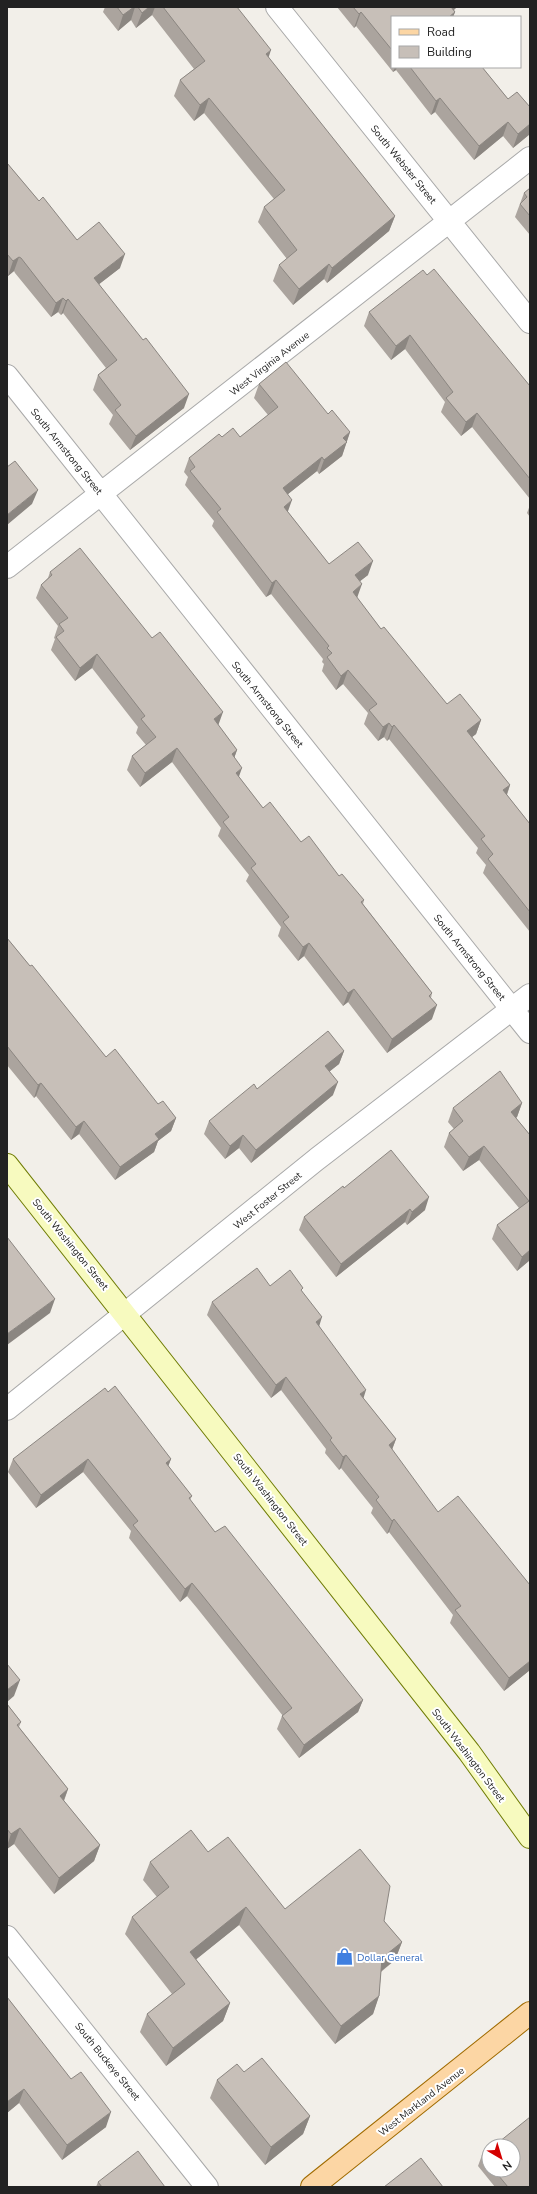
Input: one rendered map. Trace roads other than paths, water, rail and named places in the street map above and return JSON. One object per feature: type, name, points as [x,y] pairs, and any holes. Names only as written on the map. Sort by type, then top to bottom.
[{"type":"main road","name":"South Washington Street","points":[[7,1165],[125,1313],[468,1752],[530,1837]]},
{"type":"main road","name":"West Markland Avenue","points":[[312,2187],[530,2013]]},
{"type":"street","name":"South Webster Street","points":[[277,7],[530,322]]},
{"type":"street","name":"West Virginia Avenue","points":[[7,567],[530,158]]},
{"type":"street","name":"South Armstrong Street","points":[[7,376],[530,1032]]},
{"type":"street","name":"West Foster Street","points":[[7,1409],[317,1159],[530,995]]},
{"type":"street","name":"South Buckeye Street","points":[[7,1937],[207,2187]]},
{"type":"place","name":"Dollar General","points":[[344,1957]]}]
